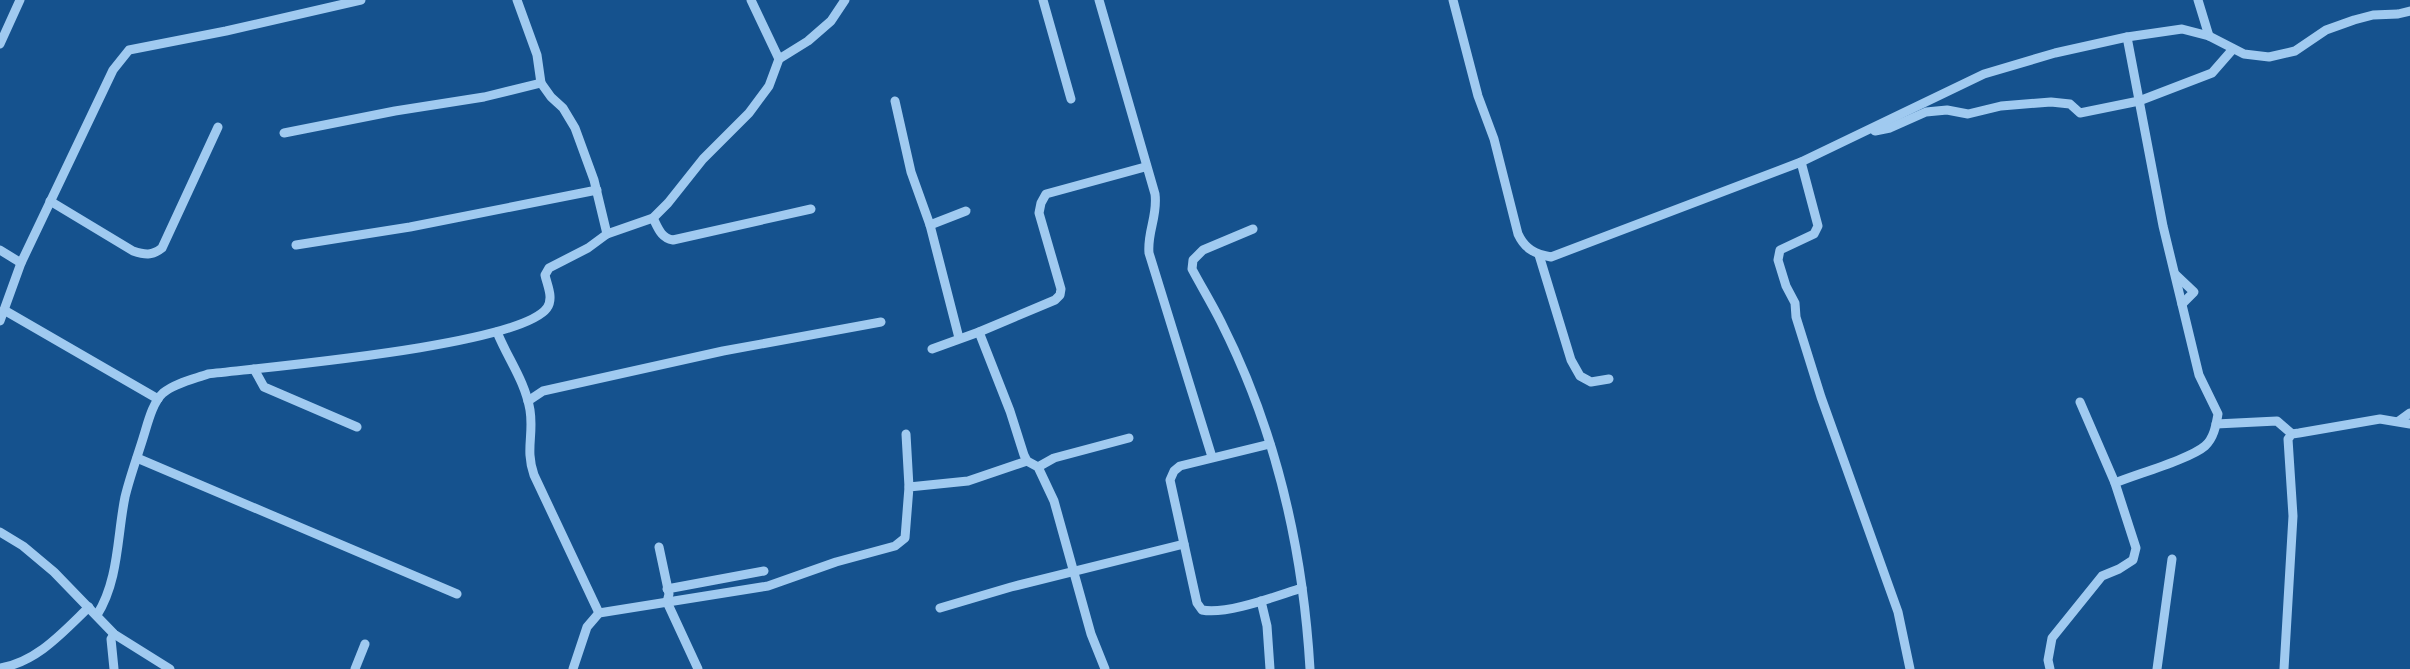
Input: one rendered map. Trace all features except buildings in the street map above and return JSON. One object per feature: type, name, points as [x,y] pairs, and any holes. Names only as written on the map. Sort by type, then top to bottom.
[{"type":"street","points":[[0,44],[20,0]]},
{"type":"street","points":[[0,321],[22,263],[50,201],[113,70],[129,50],[226,31],[361,0]]},
{"type":"street","points":[[517,0],[538,55],[541,83],[551,98],[563,108],[575,128],[597,190],[607,234]]},
{"type":"street","points":[[751,0],[779,59]]},
{"type":"street","points":[[97,615],[106,597],[113,573],[125,496],[137,458],[158,399],[171,388],[208,374],[354,357],[497,332],[546,309],[551,296],[545,275],[549,268],[588,248],[607,234],[653,218],[668,203],[703,159],[749,114],[769,86],[779,59],[819,32],[830,21],[845,0]]},
{"type":"street","points":[[1043,0],[1071,99]]},
{"type":"street","points":[[1099,0],[1156,203],[1155,222],[1148,242],[1149,253],[1212,458]]},
{"type":"street","points":[[1453,0],[1478,96],[1494,139],[1518,234],[1523,244],[1539,255],[1551,257],[1801,162],[1984,74],[2055,53],[2126,37],[2182,29],[2209,36],[2244,54],[2269,57],[2294,51],[2326,30],[2354,20],[2373,15],[2398,14],[2410,11]]},
{"type":"street","points":[[2198,0],[2209,36]]},
{"type":"street","points":[[2116,483],[2199,449],[2211,437],[2218,414],[2199,375],[2163,226],[2126,37]]},
{"type":"street","points":[[1861,134],[1890,128],[1926,112],[1947,110],[1968,114],[2000,106],[2051,102],[2070,104],[2080,113],[2139,101],[2212,73],[2233,49]]},
{"type":"street","points":[[284,133],[395,111],[484,97],[541,83]]},
{"type":"street","points":[[895,101],[911,172],[930,225],[959,338]]},
{"type":"street","points":[[50,201],[133,251],[146,255],[156,253],[162,248],[218,126]]},
{"type":"street","points":[[1801,162],[1818,226],[1814,234],[1780,250],[1778,260],[1786,286],[1795,303],[1796,317],[1821,398],[1898,612],[1910,669]]},
{"type":"street","points":[[932,349],[980,332],[1054,300],[1060,295],[1039,213],[1046,194],[1145,167]]},
{"type":"street","points":[[296,246],[410,227],[597,190]]},
{"type":"street","points":[[653,218],[662,236],[673,240],[811,209]]},
{"type":"street","points":[[930,225],[966,211]]},
{"type":"street","points":[[1253,229],[1203,250],[1193,260],[1192,268],[1221,320],[1270,444],[1289,508],[1302,588],[1310,669]]},
{"type":"street","points":[[0,250],[22,263]]},
{"type":"street","points":[[1539,255],[1571,360],[1580,376],[1591,382],[1609,380]]},
{"type":"street","points":[[2175,274],[2194,292],[2182,304]]},
{"type":"street","points":[[4,310],[158,399]]},
{"type":"street","points":[[528,401],[543,391],[722,350],[881,322]]},
{"type":"street","points":[[497,332],[524,386],[528,401],[530,413],[528,457],[530,464],[599,613]]},
{"type":"street","points":[[980,332],[1027,461],[1038,467],[1054,501],[1091,634],[1105,669]]},
{"type":"street","points":[[254,369],[264,387],[357,427]]},
{"type":"street","points":[[2050,669],[2048,660],[2052,638],[2102,576],[2119,570],[2133,560],[2136,548],[2116,483],[2080,402]]},
{"type":"street","points":[[2399,421],[2410,413]]},
{"type":"street","points":[[2284,669],[2293,516],[2288,439],[2292,434],[2380,419],[2410,424]]},
{"type":"street","points":[[2216,424],[2277,421],[2292,434]]},
{"type":"street","points":[[572,669],[587,627],[599,613],[768,586],[901,543],[906,538],[909,487],[906,434]]},
{"type":"street","points":[[1038,467],[1054,458],[1129,438]]},
{"type":"street","points":[[1270,444],[1180,466],[1174,471],[1170,480],[1197,603],[1202,610],[1211,612],[1261,601],[1302,588]]},
{"type":"street","points":[[137,458],[457,594]]},
{"type":"street","points":[[909,487],[968,481],[1027,461]]},
{"type":"street","points":[[0,532],[23,546],[54,572],[114,634],[170,669]]},
{"type":"street","points":[[940,608],[1011,587],[1184,544]]},
{"type":"street","points":[[659,547],[668,589],[667,602],[698,669]]},
{"type":"street","points":[[2157,669],[2172,559]]},
{"type":"street","points":[[668,589],[764,571]]},
{"type":"street","points":[[1261,601],[1267,626],[1270,669]]},
{"type":"street","points":[[0,668],[34,655],[54,640],[88,607]]},
{"type":"street","points":[[114,634],[111,639],[114,669]]},
{"type":"street","points":[[355,669],[364,644]]}]
